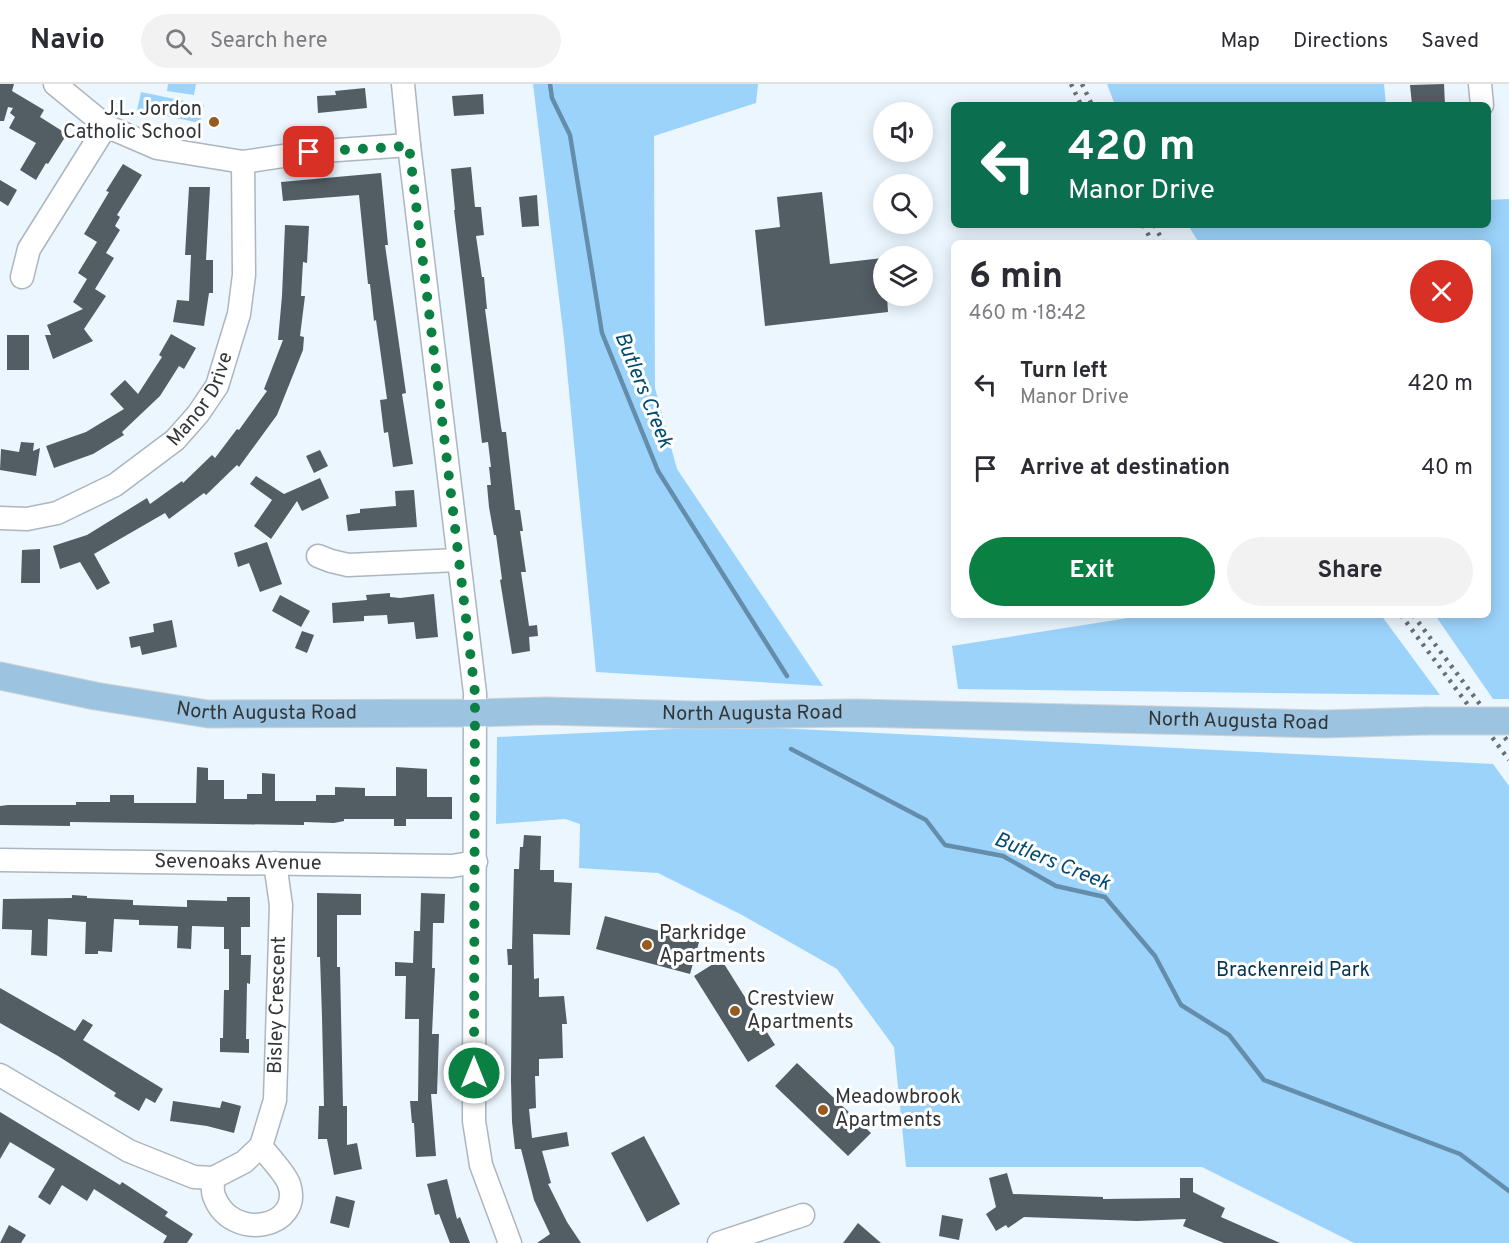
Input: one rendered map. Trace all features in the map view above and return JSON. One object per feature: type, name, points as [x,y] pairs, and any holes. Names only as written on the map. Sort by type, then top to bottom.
[{"type":"main road","name":"North Augusta Road","points":[[0,676],[95,696],[208,714],[546,711],[695,715],[857,713],[1324,724],[1509,721]]},
{"type":"street","points":[[55,84],[106,126],[157,148],[243,162],[309,152],[409,146]]},
{"type":"street","points":[[403,84],[475,693],[474,1120],[482,1165],[510,1243]]},
{"type":"street","points":[[1480,84],[1482,102]]},
{"type":"street","points":[[22,277],[29,249],[106,126]]},
{"type":"street","name":"Manor Drive","points":[[0,518],[27,519],[57,513],[115,485],[175,440],[205,405],[217,386],[239,314],[244,275],[243,162]]},
{"type":"street","points":[[318,556],[348,565],[458,560]]},
{"type":"street","name":"Sevenoaks Avenue","points":[[0,860],[452,866],[476,861]]},
{"type":"street","name":"Bisley Crescent","points":[[261,1146],[275,1100],[281,905],[275,862]]},
{"type":"street","points":[[0,1075],[129,1151],[194,1177],[213,1178],[244,1162],[261,1146],[289,1183],[290,1202],[279,1221],[260,1231],[240,1230],[223,1215],[214,1196],[213,1178]]},
{"type":"street","points":[[719,1243],[803,1215]]},
{"type":"green space","points":[[168,84],[196,84],[194,95],[167,91]]},
{"type":"green space","points":[[533,84],[758,84],[756,103],[654,136],[655,388],[677,469],[823,686],[596,672],[564,339]]},
{"type":"green space","points":[[1107,84],[1384,84],[1386,102],[1114,102]]},
{"type":"green space","points":[[141,92],[204,105],[200,123],[137,110]]},
{"type":"green space","points":[[1509,199],[1509,699],[1493,699],[1437,618],[1491,618],[1491,240],[1197,240],[1190,228],[1491,228],[1491,200]]},
{"type":"green space","points":[[1128,618],[1383,618],[1440,695],[958,689],[952,646]]},
{"type":"green space","name":"Brackenreid Park","points":[[739,726],[1493,764],[1509,786],[1509,1243],[1354,1243],[1202,1167],[906,1167],[894,1047],[837,969],[742,915],[658,873],[579,868],[580,824],[565,819],[496,824],[497,737]]},
{"type":"building","points":[[0,84],[14,84],[12,91],[44,110],[40,117],[67,134],[36,180],[20,170],[36,143],[9,128],[15,117],[10,113],[13,108],[8,107],[4,121],[0,121]]},
{"type":"building","points":[[1444,84],[1445,102],[1412,102],[1410,85]]},
{"type":"building","points":[[365,88],[367,108],[318,113],[317,96],[336,95],[335,91]]},
{"type":"building","points":[[483,94],[484,114],[454,116],[452,96]]},
{"type":"building","points":[[123,164],[142,175],[117,215],[120,217],[115,226],[120,230],[106,253],[114,258],[95,289],[106,296],[84,329],[93,341],[53,359],[45,335],[51,335],[47,325],[83,309],[73,302],[87,279],[78,273],[97,242],[84,234]]},
{"type":"building","points":[[471,167],[475,207],[481,207],[484,235],[476,236],[482,277],[484,277],[487,309],[485,309],[501,427],[502,432],[506,432],[515,510],[520,510],[523,531],[520,531],[526,572],[521,572],[529,626],[537,625],[538,636],[529,637],[530,651],[512,654],[500,580],[502,579],[496,535],[494,535],[489,507],[487,485],[491,485],[489,467],[491,467],[488,442],[482,443],[454,210],[451,169]]},
{"type":"building","points":[[381,173],[388,245],[385,245],[406,393],[402,394],[413,464],[393,467],[388,432],[384,433],[380,400],[387,399],[376,320],[374,321],[370,284],[368,284],[359,195],[283,201],[281,182]]},
{"type":"building","points":[[0,180],[17,190],[8,206],[0,201]]},
{"type":"building","points":[[189,187],[210,187],[206,260],[213,260],[213,293],[209,293],[204,326],[173,322],[177,300],[189,301],[191,255],[185,255]]},
{"type":"building","points":[[822,192],[830,264],[873,259],[873,306],[888,306],[888,312],[765,326],[755,230],[780,227],[777,197]]},
{"type":"building","points":[[537,195],[539,226],[522,227],[519,197]]},
{"type":"building","points":[[285,225],[309,226],[307,263],[303,262],[301,296],[305,296],[300,336],[304,337],[303,350],[277,415],[239,467],[237,465],[206,495],[204,493],[169,519],[165,513],[94,554],[110,583],[97,590],[80,562],[60,569],[53,546],[87,535],[147,498],[150,504],[182,481],[183,483],[212,455],[215,458],[267,391],[264,389],[283,340],[278,340]]},
{"type":"building","points":[[171,334],[196,348],[184,369],[179,366],[160,396],[122,432],[124,435],[93,454],[54,468],[46,446],[86,432],[124,409],[110,394],[125,380],[138,394],[162,357],[159,355]]},
{"type":"building","points":[[7,335],[29,335],[29,370],[7,370]]},
{"type":"building","points":[[21,442],[34,443],[33,451],[40,448],[36,476],[0,470],[1,449],[19,452]]},
{"type":"building","points":[[320,450],[328,466],[314,473],[306,456]]},
{"type":"building","points":[[256,476],[284,494],[320,478],[329,498],[302,511],[297,501],[271,539],[254,526],[272,500],[250,484]]},
{"type":"building","points":[[414,490],[417,527],[348,531],[346,515],[360,513],[360,509],[396,506],[395,491]]},
{"type":"building","points":[[267,542],[282,584],[260,592],[249,563],[238,567],[234,553]]},
{"type":"building","points":[[40,549],[40,583],[21,583],[22,550]]},
{"type":"building","points":[[390,593],[390,597],[400,598],[434,594],[438,637],[416,639],[414,622],[388,624],[387,615],[364,616],[364,621],[333,623],[332,603],[367,600],[366,595]]},
{"type":"building","points":[[280,595],[310,611],[301,627],[272,611]]},
{"type":"building","points":[[172,620],[177,647],[142,655],[140,646],[131,648],[129,637],[154,632],[153,624]]},
{"type":"building","points":[[302,631],[314,635],[307,653],[295,648]]},
{"type":"building","points":[[197,767],[208,768],[208,780],[224,780],[224,799],[247,799],[247,794],[262,794],[262,773],[275,774],[275,801],[316,801],[316,795],[335,795],[335,787],[365,788],[365,796],[396,796],[396,767],[427,769],[427,797],[452,797],[452,819],[406,819],[406,826],[394,826],[394,819],[344,819],[344,821],[334,823],[304,822],[304,825],[70,822],[70,826],[0,825],[0,806],[8,805],[76,805],[76,802],[110,802],[110,795],[134,795],[134,803],[196,803]]},
{"type":"building","points":[[524,835],[541,836],[540,870],[554,870],[554,882],[572,883],[570,935],[533,934],[534,979],[539,978],[539,997],[564,996],[567,1024],[562,1024],[563,1058],[539,1059],[539,1076],[535,1076],[536,1108],[529,1109],[532,1138],[567,1132],[569,1146],[542,1151],[551,1183],[548,1184],[567,1222],[581,1243],[537,1243],[550,1234],[534,1200],[521,1149],[515,1149],[511,1081],[512,965],[508,965],[507,949],[512,949],[514,869],[519,869],[520,847],[523,847]]},
{"type":"building","points":[[317,893],[361,894],[361,915],[337,915],[337,967],[340,967],[343,1106],[347,1106],[347,1145],[357,1143],[362,1169],[334,1175],[327,1139],[318,1139],[319,1106],[324,1106],[320,957],[317,957]]},
{"type":"building","points":[[421,893],[445,894],[444,923],[433,923],[432,968],[435,968],[432,1034],[439,1034],[437,1094],[431,1094],[436,1156],[416,1157],[410,1101],[418,1101],[419,1019],[405,1019],[406,976],[395,976],[395,962],[413,963],[414,931],[420,931]]},
{"type":"building","points":[[72,895],[133,900],[133,905],[187,907],[187,900],[227,901],[227,897],[250,897],[250,927],[241,927],[241,955],[251,955],[250,984],[247,983],[246,1039],[249,1039],[249,1053],[220,1052],[220,1038],[223,1038],[224,990],[229,990],[229,949],[224,949],[224,927],[192,926],[191,949],[177,948],[178,926],[139,925],[139,920],[114,919],[112,952],[98,951],[98,954],[85,954],[86,922],[48,919],[47,956],[31,955],[32,930],[2,929],[3,899],[72,898]]},
{"type":"building","name":"Parkridge Apartments","points":[[605,916],[699,942],[690,974],[596,949]]},
{"type":"building","name":"Crestview Apartments","points":[[721,959],[775,1045],[748,1062],[694,976]]},
{"type":"building","points":[[0,988],[75,1031],[83,1019],[93,1025],[83,1040],[163,1089],[155,1103],[146,1098],[139,1111],[114,1096],[116,1093],[58,1056],[0,1023]]},
{"type":"building","name":"Meadowbrook Apartments","points":[[797,1063],[871,1133],[848,1156],[775,1086]]},
{"type":"building","points":[[173,1101],[220,1108],[222,1101],[241,1106],[234,1133],[207,1126],[170,1121]]},
{"type":"building","points":[[0,1112],[120,1185],[122,1182],[168,1212],[165,1216],[193,1234],[187,1243],[163,1243],[167,1236],[94,1189],[87,1201],[62,1185],[50,1205],[38,1197],[55,1169],[10,1142],[0,1159]]},
{"type":"building","points":[[644,1136],[680,1204],[647,1222],[611,1153]]},
{"type":"building","points":[[1007,1173],[1013,1194],[1103,1197],[1103,1199],[1180,1198],[1180,1178],[1193,1178],[1193,1192],[1225,1208],[1221,1217],[1280,1243],[1224,1243],[1183,1226],[1186,1219],[1137,1221],[1024,1217],[1008,1228],[1006,1225],[996,1231],[986,1214],[996,1207],[989,1178]]},
{"type":"building","points":[[447,1179],[457,1219],[460,1217],[470,1243],[450,1243],[439,1214],[435,1215],[427,1184]]},
{"type":"building","points":[[336,1196],[355,1201],[349,1228],[330,1223]]},
{"type":"building","points":[[942,1215],[963,1219],[959,1240],[939,1236]]},
{"type":"building","points":[[858,1223],[881,1243],[843,1243]]},
{"type":"building","points":[[9,1225],[26,1235],[21,1243],[0,1243]]},
{"type":"waterway","name":"Butlers Creek","points":[[550,84],[552,98],[570,135],[602,333],[658,471],[787,676]]},
{"type":"waterway","name":"Butlers Creek","points":[[791,749],[926,820],[945,845],[1003,856],[1056,886],[1105,897],[1155,956],[1181,1005],[1229,1035],[1264,1080],[1460,1154],[1509,1191]]},
{"type":"railway","points":[[1071,84],[1080,102]]},
{"type":"railway","points":[[1082,84],[1091,102]]},
{"type":"railway","points":[[1145,228],[1151,240]]},
{"type":"railway","points":[[1156,228],[1162,240]]},
{"type":"railway","points":[[1403,618],[1509,760]]},
{"type":"railway","points":[[1415,618],[1509,743]]},
{"type":"place","name":"J.L. Jordon Catholic School","points":[[214,122]]},
{"type":"place","name":"Parkridge Apartments","points":[[647,945]]},
{"type":"place","name":"Crestview Apartments","points":[[735,1011]]},
{"type":"place","name":"Meadowbrook Apartments","points":[[823,1110]]},
{"type":"route","points":[[309,152],[409,146],[475,693],[474,1073]]}]
